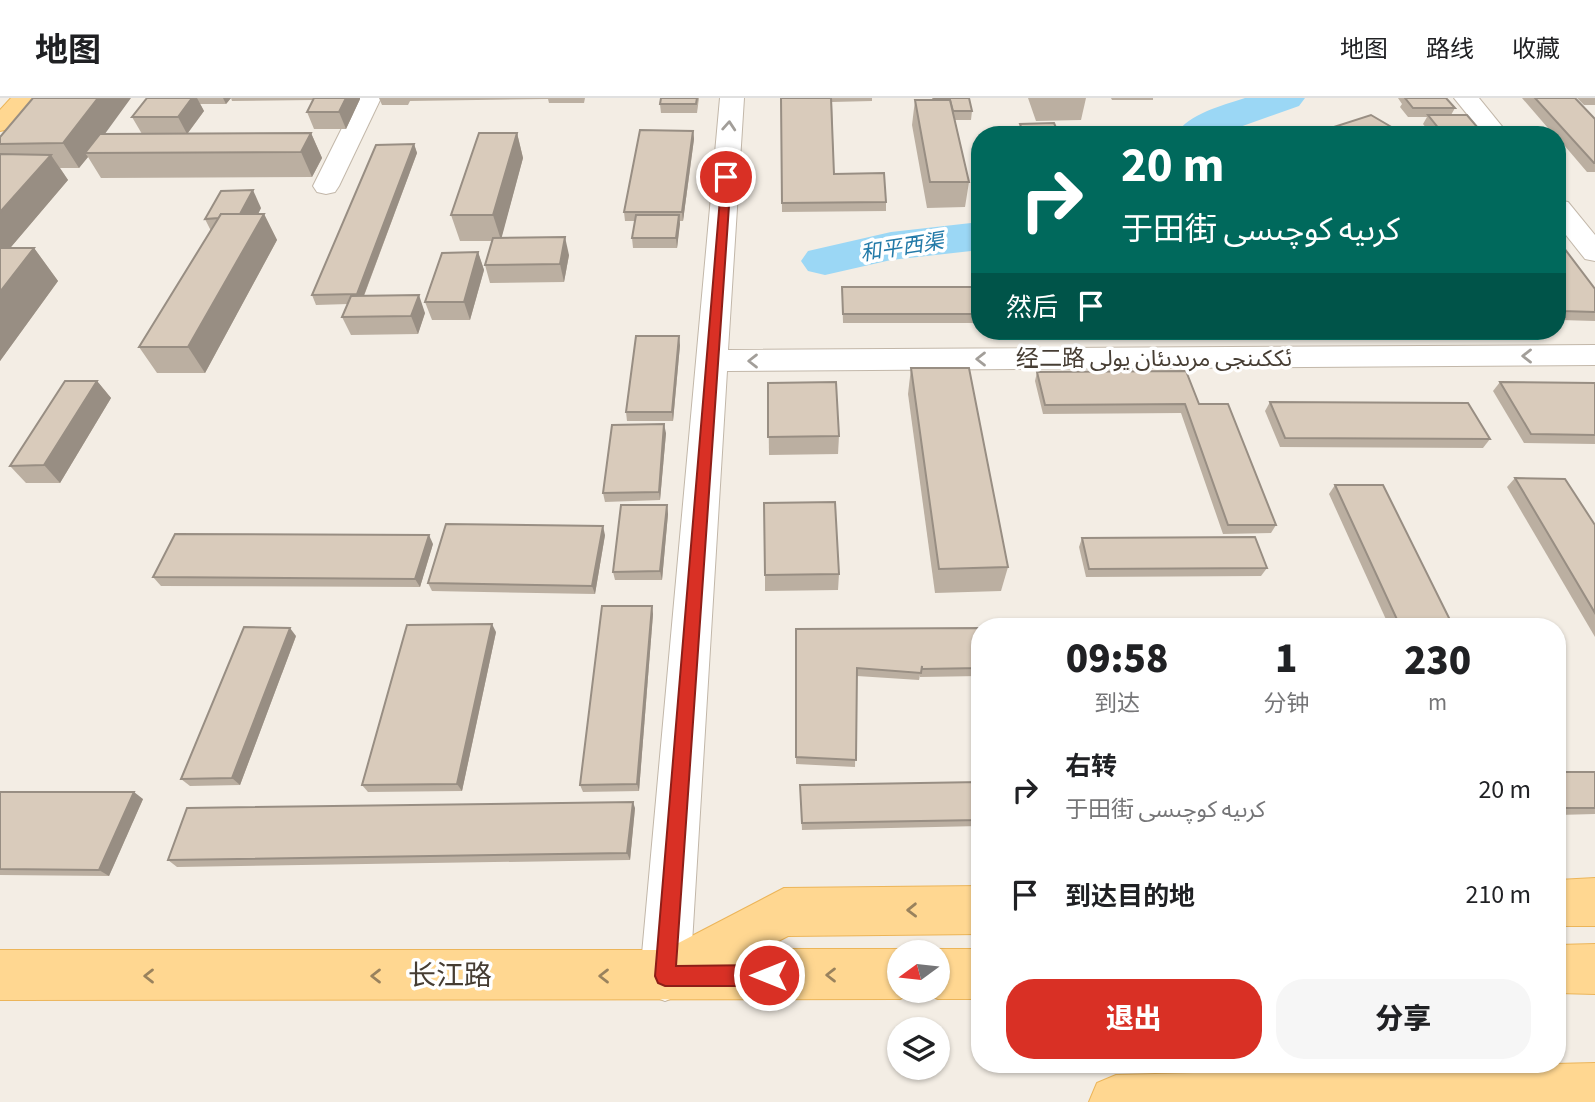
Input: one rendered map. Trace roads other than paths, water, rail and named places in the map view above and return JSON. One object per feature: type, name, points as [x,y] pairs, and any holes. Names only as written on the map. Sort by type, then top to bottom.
[{"type":"main road","points":[[0,124],[24,98]]},
{"type":"main road","points":[[1566,903],[1595,902]]},
{"type":"main road","points":[[665,976],[784,912],[971,910]]},
{"type":"main road","points":[[1566,969],[1595,969]]},
{"type":"main road","name":"长江路","points":[[0,975],[887,974]]},
{"type":"main road","points":[[950,974],[971,974]]},
{"type":"main road","points":[[1116,1102],[1595,1089]]},
{"type":"street","points":[[326,186],[369,98]]},
{"type":"street","points":[[665,976],[732,98]]},
{"type":"street","points":[[1466,98],[1489,126]]},
{"type":"street","points":[[1566,218],[1595,253]]},
{"type":"street","name":"经二路 ئككىنجى مرىدىئان يولى","points":[[712,361],[1595,355]]},
{"type":"waterway","name":"和平西渠","points":[[1211,126],[1223,119],[1285,98]]},
{"type":"waterway","name":"和平西渠","points":[[825,261],[891,246],[971,237]]}]
